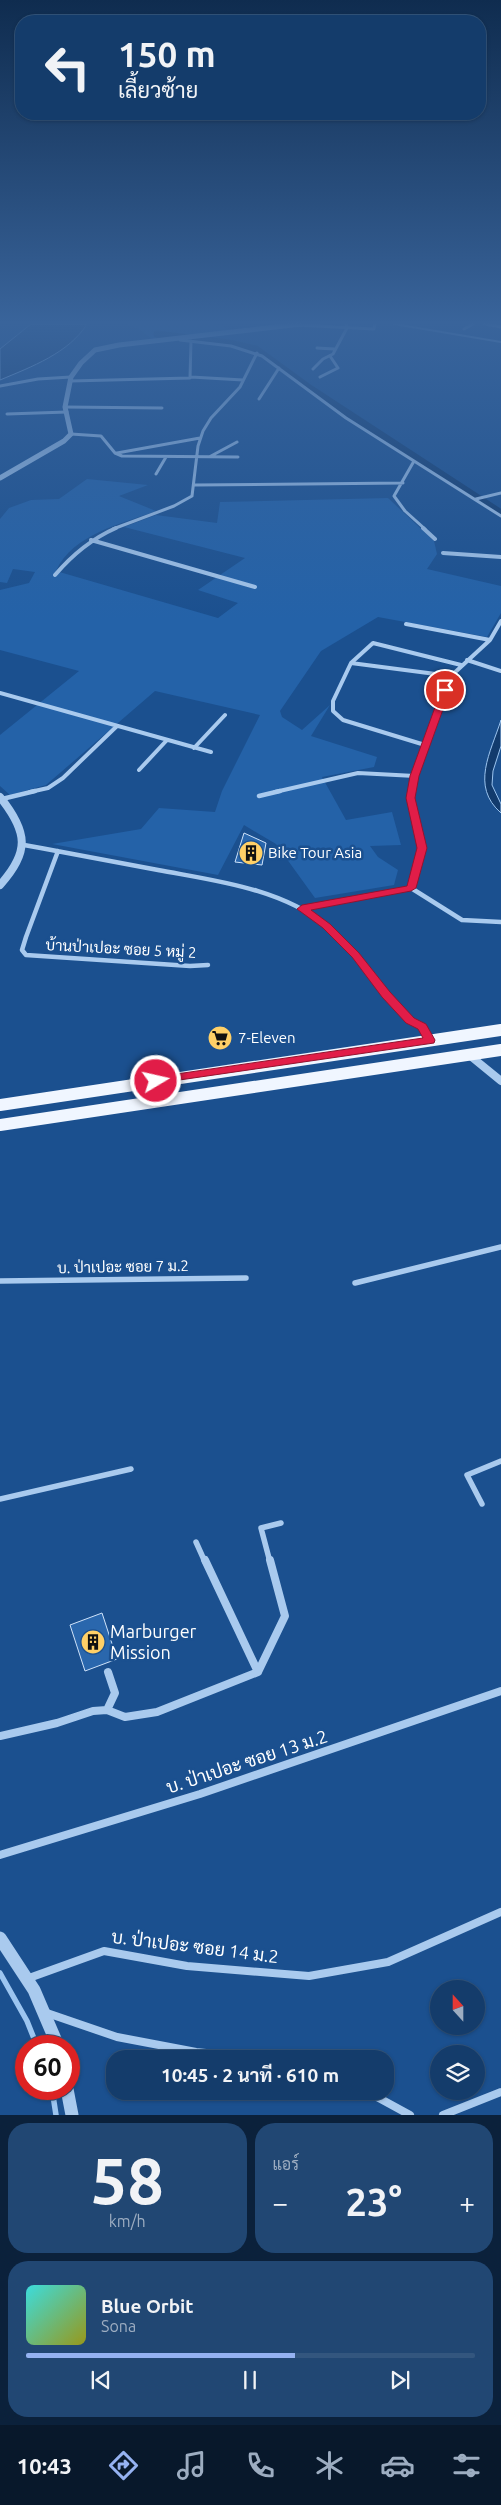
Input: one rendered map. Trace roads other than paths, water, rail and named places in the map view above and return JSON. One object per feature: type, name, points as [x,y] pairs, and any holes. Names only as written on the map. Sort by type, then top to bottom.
[{"type":"main road","points":[[0,1104],[501,1030]]},
{"type":"main road","points":[[0,1125],[501,1050]]},
{"type":"street","points":[[69,423],[71,434]]},
{"type":"street","points":[[55,575],[71,554],[90,540],[185,501],[192,496],[200,438],[208,423]]},
{"type":"street","points":[[353,423],[478,499],[501,516]]},
{"type":"street","points":[[1,477],[64,441],[71,434],[101,436],[115,453],[122,456],[238,457]]},
{"type":"street","points":[[115,453],[200,438]]},
{"type":"street","points":[[209,457],[237,442]]},
{"type":"street","points":[[156,474],[166,457]]},
{"type":"street","points":[[414,461],[394,496],[396,502],[436,540]]},
{"type":"street","points":[[195,485],[403,483]]},
{"type":"street","points":[[478,499],[501,493]]},
{"type":"street","points":[[90,540],[255,587]]},
{"type":"street","points":[[443,553],[501,557]]},
{"type":"street","points":[[411,888],[422,848],[410,798],[414,776],[451,676],[490,640],[501,621]]},
{"type":"street","points":[[406,624],[490,640]]},
{"type":"street","points":[[425,745],[336,716],[333,711],[333,701],[351,663],[373,643],[461,665]]},
{"type":"street","points":[[467,660],[501,671]]},
{"type":"street","points":[[351,663],[451,676]]},
{"type":"street","points":[[0,693],[211,752]]},
{"type":"street","points":[[194,748],[225,715]]},
{"type":"street","points":[[0,885],[19,862],[24,845],[16,824],[1,798],[48,788],[63,778],[116,726]]},
{"type":"street","points":[[139,770],[167,740]]},
{"type":"street","points":[[259,796],[358,773],[414,776]]},
{"type":"street","points":[[24,845],[243,886],[302,909],[326,926],[355,955],[386,995],[410,1020],[422,1027],[430,1040]]},
{"type":"street","name":"บ้านป่าเปอะ ซอย 5 หมู่ 2","points":[[58,851],[41,889],[30,923],[22,950],[26,955],[190,966],[208,965]]},
{"type":"street","points":[[302,909],[411,888],[462,920],[501,922]]},
{"type":"street","points":[[468,1054],[501,1081]]},
{"type":"street","points":[[355,1283],[501,1248]]},
{"type":"street","name":"บ. ป่าเปอะ ซอย 7 ม.2","points":[[0,1281],[246,1278]]},
{"type":"street","points":[[482,1504],[467,1475],[501,1461]]},
{"type":"street","points":[[0,1499],[131,1469]]},
{"type":"street","points":[[0,1736],[57,1723],[93,1711],[107,1710],[124,1716],[157,1712],[258,1672],[285,1616],[261,1528],[281,1523]]},
{"type":"street","points":[[196,1542],[258,1672]]},
{"type":"street","points":[[107,1710],[115,1693],[108,1672]]},
{"type":"street","name":"บ. ป่าเปอะ ซอย 13 ม.2","points":[[0,1855],[209,1791],[501,1691]]},
{"type":"street","name":"บ. ป่าเปอะ ซอย 14 ม.2","points":[[29,1978],[104,1951],[187,1966],[309,1976],[388,1962],[501,1912]]},
{"type":"street","points":[[0,1938],[29,1978],[47,2013],[54,2035]]},
{"type":"street","points":[[47,2013],[117,2036],[186,2050]]},
{"type":"street","points":[[443,2115],[501,2092]]},
{"type":"street","points":[[69,2100],[72,2115]]},
{"type":"street","points":[[382,2100],[410,2115]]},
{"type":"waterway","points":[[363,423],[501,513]]},
{"type":"waterway","points":[[0,1973],[27,2021],[33,2035]]},
{"type":"waterway","points":[[54,2100],[56,2115]]},
{"type":"place","name":"Bike Tour Asia","points":[[251,853]]},
{"type":"place","name":"7-Eleven","points":[[220,1038]]},
{"type":"place","name":"Marburger Mission","points":[[93,1642]]}]
